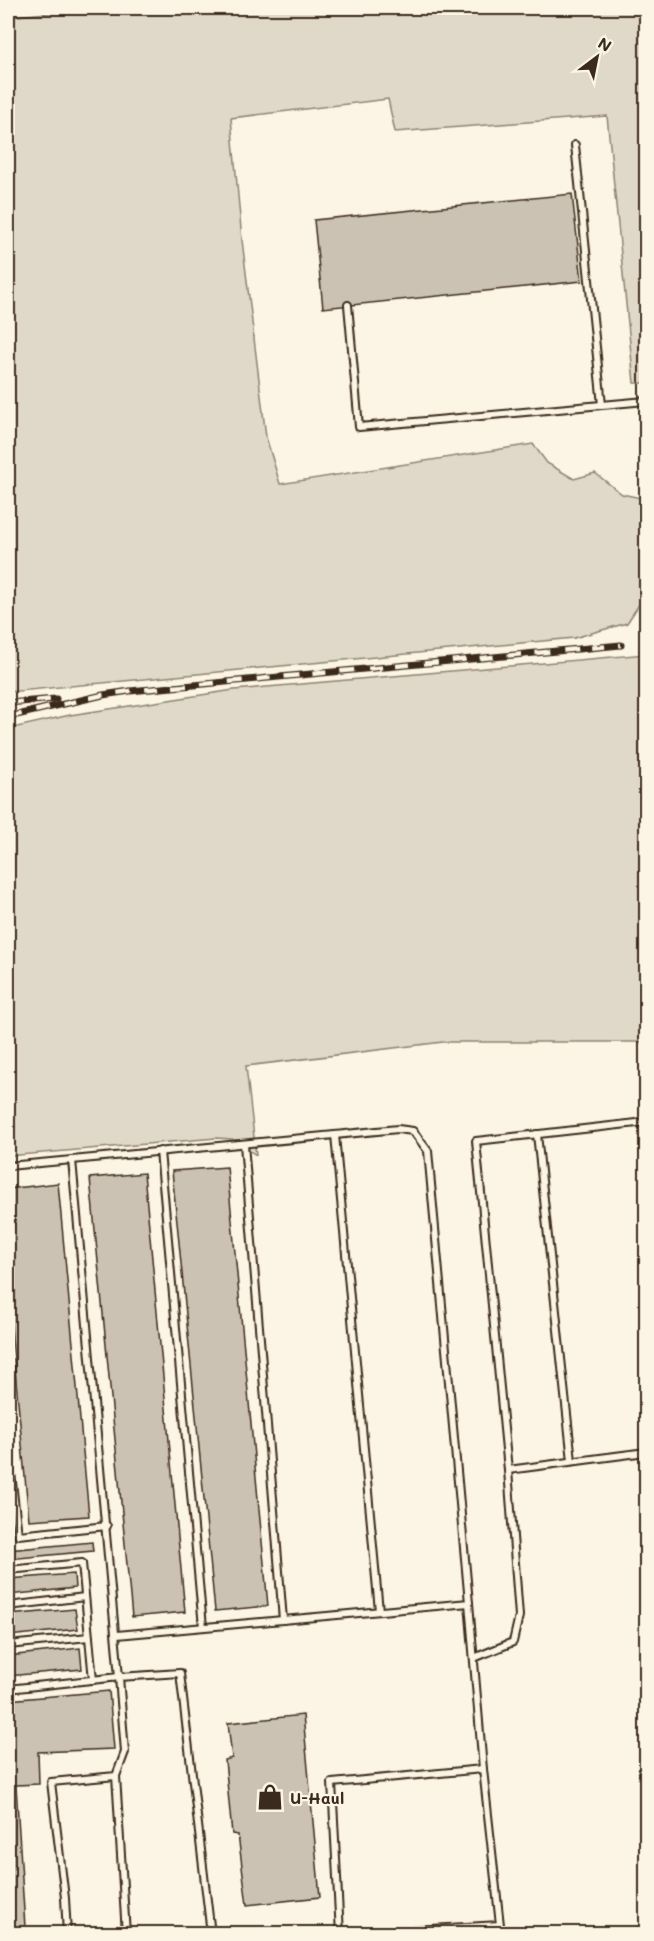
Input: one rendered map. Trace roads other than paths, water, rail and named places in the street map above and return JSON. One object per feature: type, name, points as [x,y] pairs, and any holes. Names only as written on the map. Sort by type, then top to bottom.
[{"type":"lane","points":[[575,145],[602,405]]},
{"type":"lane","points":[[348,305],[359,427],[646,401]]},
{"type":"lane","points":[[474,1658],[513,1642],[519,1616],[476,1141],[646,1122]]},
{"type":"lane","points":[[8,1166],[398,1129],[413,1131],[428,1151],[483,1769],[500,1925],[342,1934],[332,1783],[483,1769]]},
{"type":"lane","points":[[537,1134],[572,1461]]},
{"type":"lane","points":[[334,1135],[379,1611]]},
{"type":"lane","points":[[243,1144],[283,1620]]},
{"type":"lane","points":[[160,1151],[203,1627]]},
{"type":"lane","points":[[72,1160],[117,1635],[125,1752],[116,1776],[126,1934]]},
{"type":"lane","points":[[8,1446],[18,1535]]},
{"type":"lane","points":[[507,1470],[646,1452]]},
{"type":"lane","points":[[8,1536],[107,1526]]},
{"type":"lane","points":[[8,1570],[82,1563],[93,1680]]},
{"type":"lane","points":[[8,1606],[85,1597]]},
{"type":"lane","points":[[117,1635],[469,1603]]},
{"type":"lane","points":[[8,1645],[89,1637]]},
{"type":"lane","points":[[8,1689],[180,1673],[211,1934]]},
{"type":"lane","points":[[67,1934],[51,1782],[116,1776]]},
{"type":"railway","points":[[8,717],[130,691],[621,645]]},
{"type":"railway","points":[[8,703],[56,699]]},
{"type":"place","name":"U-Haul","points":[[270,1797]]}]
